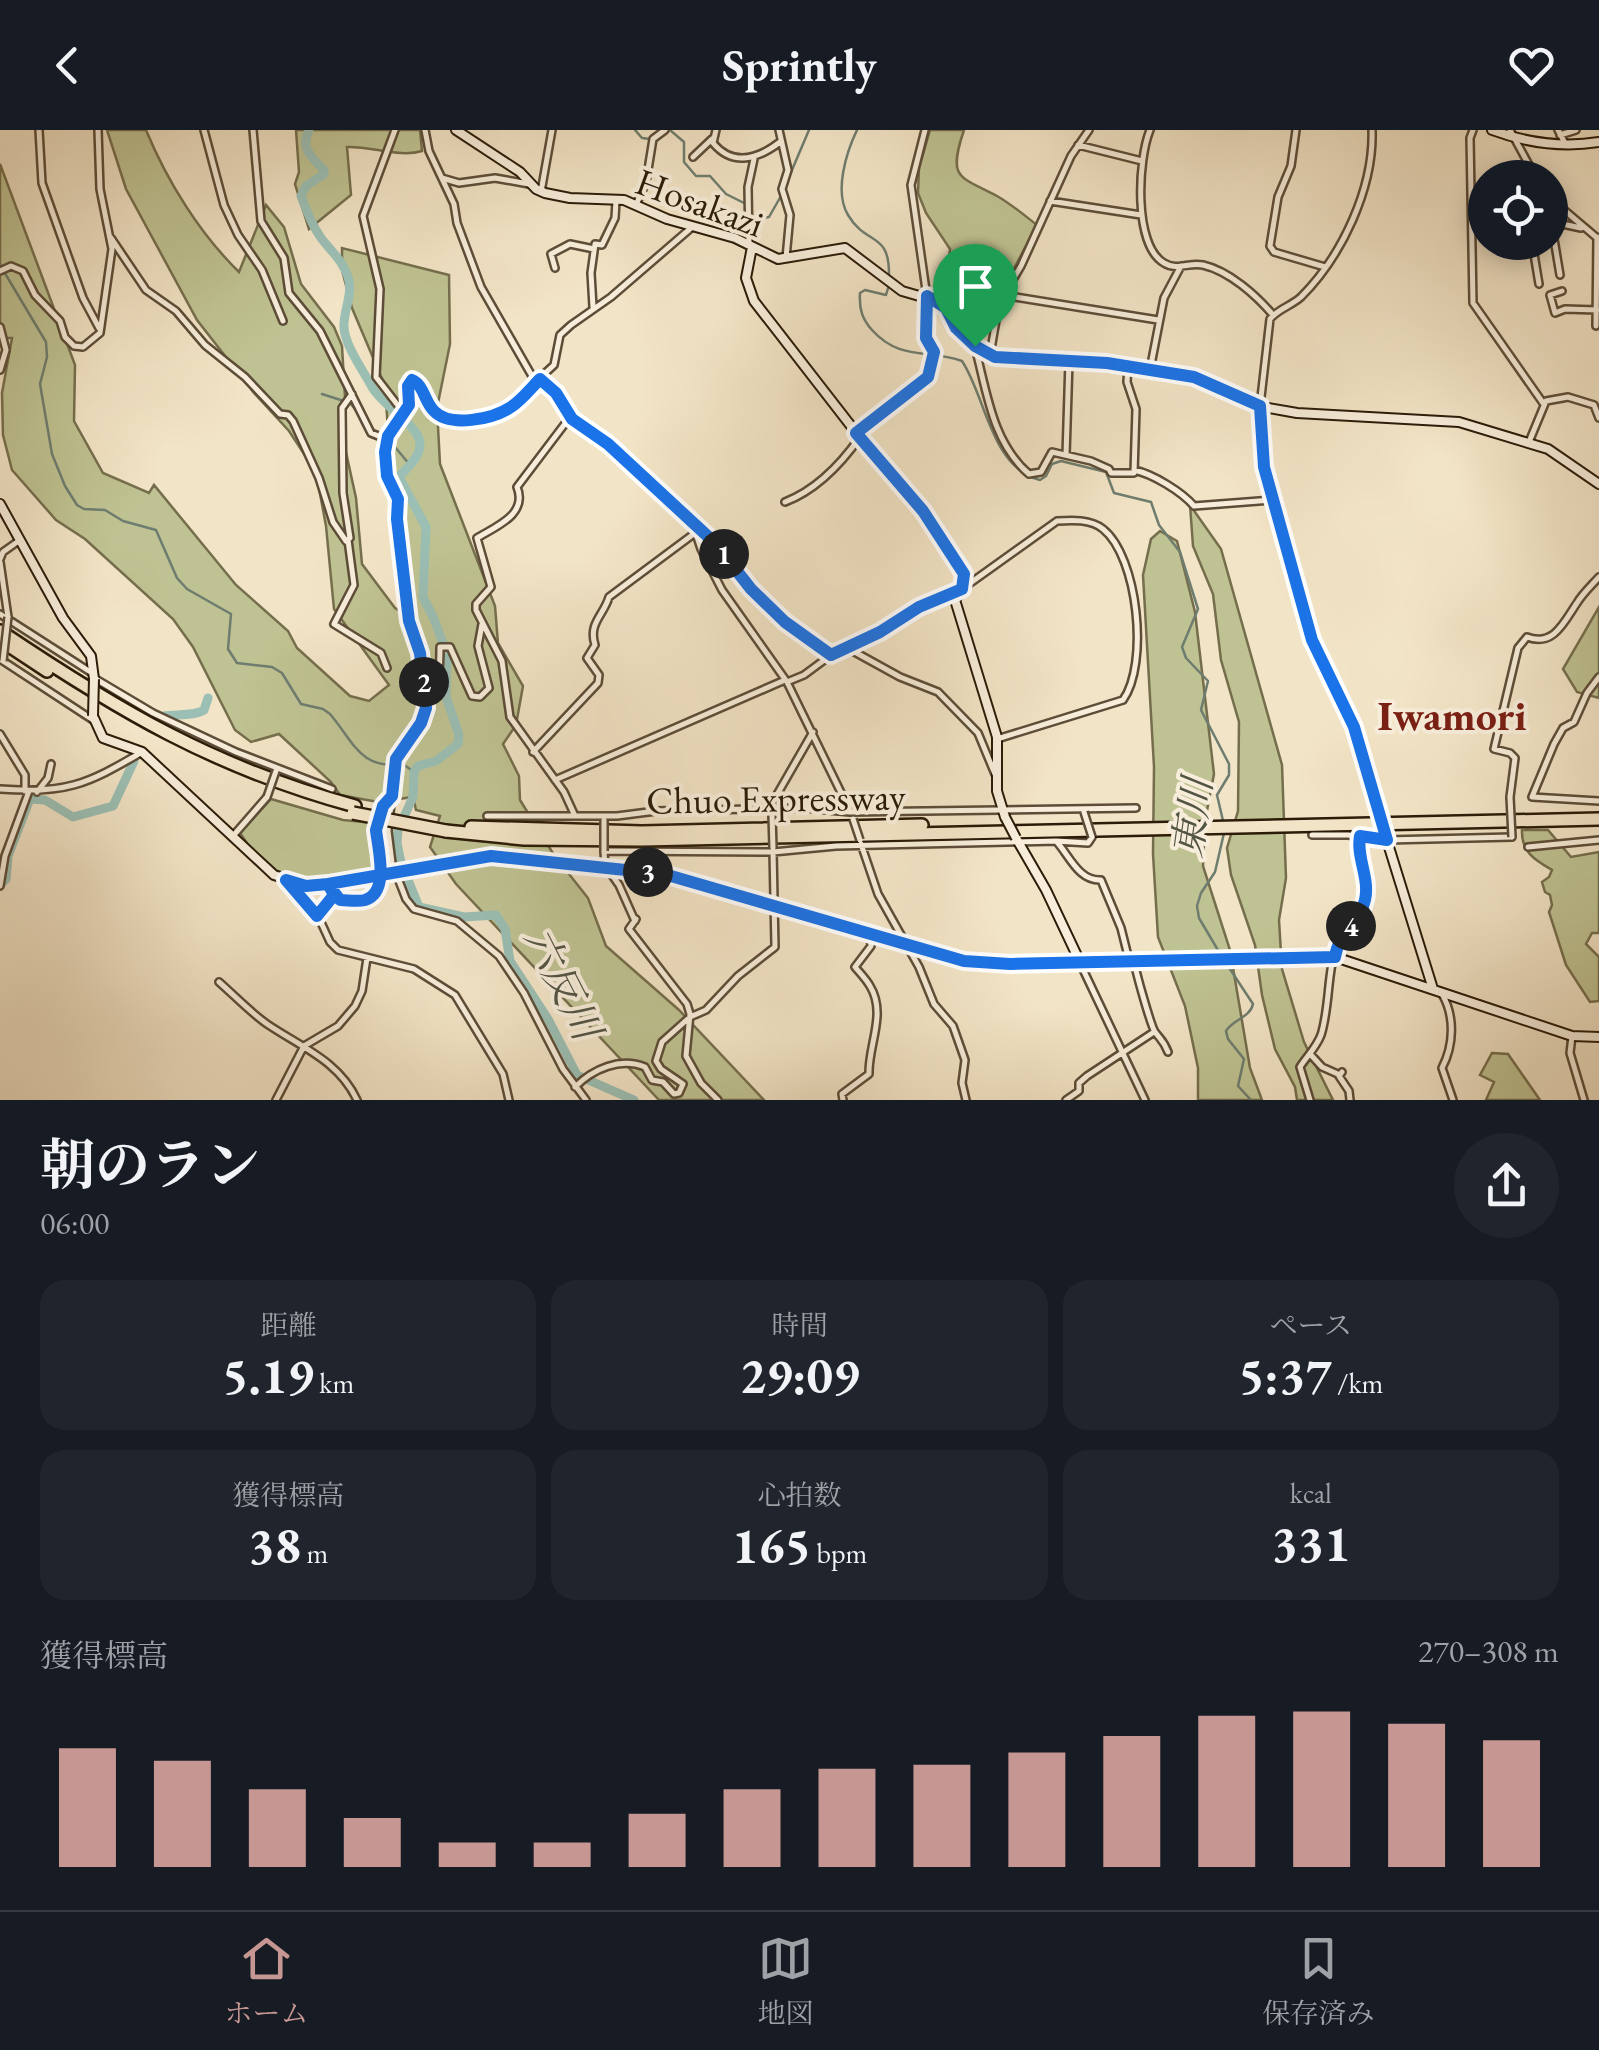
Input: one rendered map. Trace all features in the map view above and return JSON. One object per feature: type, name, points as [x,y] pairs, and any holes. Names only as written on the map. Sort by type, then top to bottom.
[{"type":"highway","name":"Chuo Expressway","points":[[0,631],[88,690],[175,740],[248,772],[354,810]]},
{"type":"highway","name":"Chuo Expressway","points":[[0,640],[84,696],[172,746],[246,778],[354,810],[446,827],[605,832],[1599,816]]},
{"type":"street","points":[[39,130],[42,183],[82,298],[100,331]]},
{"type":"street","points":[[0,271],[15,266],[23,271],[38,300],[60,320],[70,343],[84,347],[100,331],[111,238],[100,189],[98,130]]},
{"type":"street","points":[[204,130],[224,205],[238,236],[262,270],[283,322]]},
{"type":"street","points":[[253,130],[257,201],[263,225],[284,258],[291,298],[320,331],[348,399],[371,433],[386,441]]},
{"type":"street","points":[[395,130],[363,216],[380,289],[376,376],[401,415]]},
{"type":"street","points":[[426,130],[429,152],[454,204],[457,223],[482,287],[527,371],[556,393],[570,417],[608,444],[692,522],[785,622],[831,655]]},
{"type":"street","points":[[456,130],[520,172],[541,192],[552,130]]},
{"type":"street","points":[[636,205],[646,182],[653,140],[666,130]]},
{"type":"street","points":[[693,157],[716,130]]},
{"type":"street","points":[[779,130],[788,170],[782,193],[790,215],[786,258]]},
{"type":"street","points":[[785,502],[806,491],[849,454],[858,435],[928,377],[934,356],[926,338],[927,296],[911,185],[925,130]]},
{"type":"street","points":[[990,355],[996,311],[1089,130]]},
{"type":"street","points":[[1150,130],[1142,161],[1142,215],[1152,254],[1168,266],[1204,265],[1232,278],[1273,314]]},
{"type":"street","points":[[1296,130],[1291,166],[1278,196],[1270,246],[1274,252],[1325,267]]},
{"type":"street","points":[[1273,314],[1297,301],[1340,244],[1370,172],[1372,130]]},
{"type":"street","points":[[1471,160],[1473,130]]},
{"type":"street","points":[[1492,130],[1566,145],[1599,142]]},
{"type":"street","points":[[1566,145],[1559,132],[1576,130]]},
{"type":"street","points":[[1512,134],[1526,160]]},
{"type":"street","points":[[712,139],[723,154],[754,159],[780,142]]},
{"type":"street","points":[[1078,145],[1142,161]]},
{"type":"street","points":[[754,159],[748,187],[750,246],[746,278],[751,296],[858,435],[923,511],[964,574],[962,589],[955,600],[997,739],[996,776]]},
{"type":"street","points":[[442,178],[459,183],[495,178],[532,185]]},
{"type":"street","name":"Hosakazi","points":[[541,192],[570,198],[616,198],[667,219],[707,228],[772,257],[845,248],[911,296],[927,296],[946,308],[956,328],[990,355],[1128,366],[1194,377],[1260,406],[1297,413],[1444,420],[1548,449],[1599,484]]},
{"type":"street","points":[[593,307],[591,273],[595,244],[602,245],[615,218],[616,198]]},
{"type":"street","points":[[1050,201],[1142,215]]},
{"type":"street","points":[[1568,214],[1598,238],[1596,326]]},
{"type":"street","points":[[1568,225],[1584,229]]},
{"type":"street","points":[[586,1100],[499,956],[456,921],[421,913],[406,900],[389,843],[395,765],[426,708],[420,653],[409,621],[398,499],[387,476],[386,441],[409,405],[408,386],[412,380],[419,384],[434,412],[444,419],[454,421],[508,409],[554,365],[560,335],[693,226]]},
{"type":"street","points":[[111,238],[146,290],[176,311],[205,346],[246,377],[280,414],[293,420],[320,478],[333,522],[344,540],[348,540]]},
{"type":"street","points":[[555,268],[551,254],[570,244],[594,250]]},
{"type":"street","points":[[1473,260],[1474,303],[1543,403]]},
{"type":"street","points":[[1535,260],[1538,284]]},
{"type":"street","points":[[1558,260],[1560,275]]},
{"type":"street","points":[[1150,370],[1164,298],[1181,266]]},
{"type":"street","points":[[1562,291],[1550,295],[1555,313],[1565,309],[1598,310]]},
{"type":"street","points":[[1003,296],[1158,320]]},
{"type":"street","points":[[1273,314],[1260,406],[1260,444],[1312,640],[1354,727],[1437,990],[1451,1010],[1449,1055],[1442,1068],[1452,1100]]},
{"type":"street","points":[[0,327],[6,350],[0,370]]},
{"type":"street","points":[[975,346],[988,405],[1013,458],[1036,475],[1052,452],[1091,460],[1110,473],[1134,473],[1136,409],[1127,382],[1128,366]]},
{"type":"street","points":[[1066,455],[1069,360]]},
{"type":"street","points":[[1543,403],[1572,398],[1594,405],[1599,418]]},
{"type":"street","points":[[348,399],[343,493],[354,585],[334,624],[381,653],[388,668]]},
{"type":"street","points":[[1529,442],[1543,403]]},
{"type":"street","points":[[570,417],[517,487],[521,497],[517,509],[476,538],[491,587],[476,604],[502,662],[510,717],[569,799],[576,816]]},
{"type":"street","points":[[1134,470],[1160,480],[1194,506],[1273,500]]},
{"type":"street","points":[[0,504],[66,624],[88,650],[94,677],[93,718],[98,733],[108,742],[142,752],[266,868],[286,880],[306,886],[328,884],[468,858],[516,857],[680,876],[951,958],[983,963],[1335,957],[1572,1036],[1599,1037]]},
{"type":"street","points":[[692,522],[722,590],[786,681],[813,732],[852,816],[878,894],[919,967],[934,1004],[953,1026],[965,1060],[962,1083],[966,1100]]},
{"type":"street","points":[[555,780],[804,675],[831,655],[850,649],[919,607],[962,589],[1057,522],[1087,522],[1104,530],[1131,583],[1137,630],[1128,693],[1124,700],[997,739]]},
{"type":"street","points":[[533,752],[598,683],[599,675],[587,658],[596,646],[592,637],[595,618],[607,606],[609,596],[695,533]]},
{"type":"street","points":[[20,540],[1,554],[0,560],[8,617],[1,660],[93,718]]},
{"type":"street","points":[[1312,835],[1512,837],[1510,797],[1515,758],[1494,748],[1518,648],[1527,638],[1548,639],[1599,576]]},
{"type":"street","points":[[0,614],[152,713],[277,770],[332,790]]},
{"type":"street","points":[[426,708],[435,693],[444,647],[462,669],[472,696],[480,697],[488,688],[478,646],[482,624]]},
{"type":"street","points":[[850,649],[900,677],[938,692],[978,733],[996,776],[1003,813],[1046,890],[1144,1100]]},
{"type":"street","points":[[1599,677],[1587,692],[1574,722],[1563,728],[1532,797],[1599,801]]},
{"type":"street","points":[[577,1085],[587,1076],[618,1063],[639,1064],[652,1080],[663,1082],[674,1094],[679,1093],[683,1084],[660,1069],[655,1056],[662,1042],[690,1017],[706,1010],[748,966],[771,953],[776,942],[771,805],[813,732]]},
{"type":"street","points":[[0,734],[25,774],[27,791],[5,856],[1,883]]},
{"type":"street","points":[[0,789],[62,790],[106,773],[142,752]]},
{"type":"street","points":[[37,792],[48,778],[51,764]]},
{"type":"street","points":[[233,836],[267,797],[277,770]]},
{"type":"street","points":[[328,884],[340,900],[364,900],[378,887],[377,825],[383,806],[392,796]]},
{"type":"street","points":[[486,816],[604,818],[656,811],[772,813],[805,808],[852,816],[1136,808]]},
{"type":"street","points":[[604,850],[773,850],[1018,840],[1088,843],[1092,837],[1084,810]]},
{"type":"street","points":[[604,818],[606,868],[636,920],[629,929],[687,1004],[690,1017],[686,1056],[701,1083],[718,1100]]},
{"type":"street","points":[[1310,1100],[1300,1068],[1322,1032],[1339,937],[1354,922],[1365,900],[1360,836]]},
{"type":"street","points":[[1528,847],[1599,840]]},
{"type":"street","points":[[1056,841],[1083,875],[1101,880],[1147,1001],[1154,1032],[1162,1037],[1168,1052]]},
{"type":"street","points":[[286,880],[317,916],[333,946],[414,969],[456,995],[503,1074],[509,1100]]},
{"type":"street","points":[[317,916],[334,895]]},
{"type":"street","points":[[843,1100],[842,1094],[870,1074],[869,1058],[878,1026],[872,988],[855,967],[871,946],[870,935]]},
{"type":"street","points":[[276,1100],[304,1046],[338,1026],[355,1006],[362,991],[367,956]]},
{"type":"street","points":[[219,982],[266,1023],[346,1078],[357,1100]]},
{"type":"street","points":[[1066,1100],[1077,1094],[1079,1083],[1087,1076],[1154,1032]]},
{"type":"street","points":[[1572,1036],[1570,1054],[1584,1100]]},
{"type":"street","points":[[1310,1055],[1322,1067],[1341,1074],[1350,1100]]},
{"type":"green space","points":[[107,130],[146,130],[186,206],[239,272],[266,205],[284,227],[301,284],[334,327],[342,346],[342,434],[356,498],[362,564],[395,608],[407,615],[405,552],[391,474],[385,386],[352,308],[342,270],[342,248],[449,275],[450,344],[437,408],[440,464],[495,606],[498,643],[523,686],[516,725],[503,744],[519,776],[520,800],[554,855],[588,898],[606,946],[679,1010],[764,1100],[659,1100],[456,884],[430,847],[440,816],[416,810],[413,797],[378,802],[340,795],[279,734],[251,742],[235,730],[193,647],[173,619],[85,539],[56,520],[12,470],[3,435],[2,393],[12,338],[0,338],[0,164],[75,365],[74,421],[103,473],[149,493],[154,485],[236,585],[288,631],[297,648],[350,696],[369,701],[389,685],[334,609],[316,472],[289,431],[197,320],[126,189]]},
{"type":"green space","points":[[296,130],[420,130],[422,151],[347,147],[351,195],[309,229],[295,184],[299,172]]},
{"type":"green space","points":[[930,130],[964,130],[957,159],[960,174],[1037,225],[990,314],[955,314],[945,295],[950,249],[918,193],[919,168]]},
{"type":"green space","points":[[1190,505],[1221,549],[1282,765],[1286,878],[1279,920],[1282,969],[1304,1042],[1333,1100],[1297,1100],[1295,1087],[1275,1049],[1255,945],[1231,875],[1227,848],[1238,811],[1239,722],[1221,660],[1213,594],[1193,546]]},
{"type":"green space","points":[[1160,531],[1177,541],[1195,612],[1214,774],[1205,821],[1203,866],[1230,950],[1250,1068],[1262,1100],[1198,1100],[1198,1068],[1185,1006],[1158,937],[1153,854],[1154,767],[1143,575],[1151,539]]},
{"type":"green space","points":[[1599,607],[1599,698],[1577,692],[1563,669]]},
{"type":"green space","points":[[271,799],[343,820],[374,823],[370,844],[372,869],[310,883],[289,878],[269,866],[240,833]]},
{"type":"green space","points":[[1522,830],[1548,830],[1571,857],[1599,852],[1599,933],[1592,933],[1586,944],[1599,957],[1599,1001],[1590,1002],[1566,965],[1549,912],[1550,895],[1542,882],[1552,870],[1527,850]]},
{"type":"green space","points":[[1492,1053],[1508,1054],[1540,1100],[1486,1100],[1494,1082],[1480,1075]]},
{"type":"waterway","name":"六反川","points":[[309,130],[306,147],[324,174],[306,186],[301,196],[315,228],[348,277],[346,339],[378,395],[419,438],[418,454],[399,477],[426,527],[423,597],[447,654],[446,697],[459,735],[458,744],[414,772],[413,797],[398,830],[401,863],[419,907],[464,917],[496,915],[505,929],[510,961],[548,1019],[577,1075],[634,1100]]},
{"type":"waterway","points":[[635,130],[642,138],[650,139]]},
{"type":"waterway","points":[[670,130],[684,142],[684,162],[696,176],[710,176],[726,194],[746,204]]},
{"type":"waterway","points":[[786,184],[809,130]]},
{"type":"waterway","name":"東川","points":[[857,130],[843,172],[844,206],[855,225],[886,252],[889,277]]},
{"type":"waterway","points":[[752,220],[769,217],[781,196]]},
{"type":"waterway","points":[[751,211],[753,233]]},
{"type":"waterway","points":[[0,265],[46,342],[47,357],[40,384],[52,454],[77,505],[105,510],[123,521],[156,530],[177,578],[187,589],[231,614],[228,649],[237,663],[272,667],[282,673],[301,704],[330,714],[359,752],[377,763],[403,764],[414,772]]},
{"type":"waterway","name":"東川","points":[[889,285],[886,295],[865,290],[860,293],[862,313],[869,326],[893,346],[962,361],[1000,447],[1024,473],[1040,480],[1052,464],[1061,461],[1106,472],[1114,493],[1151,502],[1159,525],[1180,552],[1198,609],[1182,647],[1186,658],[1208,681],[1201,710],[1229,764],[1229,775],[1217,795],[1224,825]]},
{"type":"waterway","points":[[322,394],[350,403],[359,414]]},
{"type":"waterway","points":[[362,421],[369,435],[395,447],[410,465]]},
{"type":"waterway","points":[[164,716],[200,712],[208,698]]},
{"type":"waterway","points":[[0,885],[6,879],[8,856],[30,799],[45,800],[73,817],[113,806],[134,761]]},
{"type":"waterway","name":"東川","points":[[1222,957],[1199,918],[1197,906],[1215,872],[1224,833]]},
{"type":"waterway","name":"東川","points":[[1226,963],[1253,1004],[1226,1031],[1244,1059],[1238,1086],[1251,1100]]},
{"type":"district","name":"Iwamori","points":[[1452,715]]},
{"type":"route","points":[[975,346],[952,323],[946,308],[927,296],[926,338],[934,348],[928,377],[856,433],[923,511],[964,574],[962,589],[919,607],[850,649],[831,655],[785,622],[751,589],[715,543],[608,444],[572,419],[556,393],[540,379],[508,409],[454,421],[434,412],[416,380],[409,382],[409,405],[388,436],[385,452],[387,476],[398,499],[409,621],[420,653],[425,716],[399,751],[392,796],[383,806],[377,825],[376,830],[380,878],[380,883],[375,892],[364,900],[340,900],[328,884],[306,886],[286,880],[292,889],[317,916],[334,895],[328,884],[361,879],[468,858],[516,857],[680,876],[964,961],[1010,964],[1335,957],[1339,937],[1354,922],[1365,900],[1360,836],[1387,840],[1354,727],[1312,640],[1264,467],[1260,406],[1194,377],[1107,363],[1008,359],[975,346]]}]
